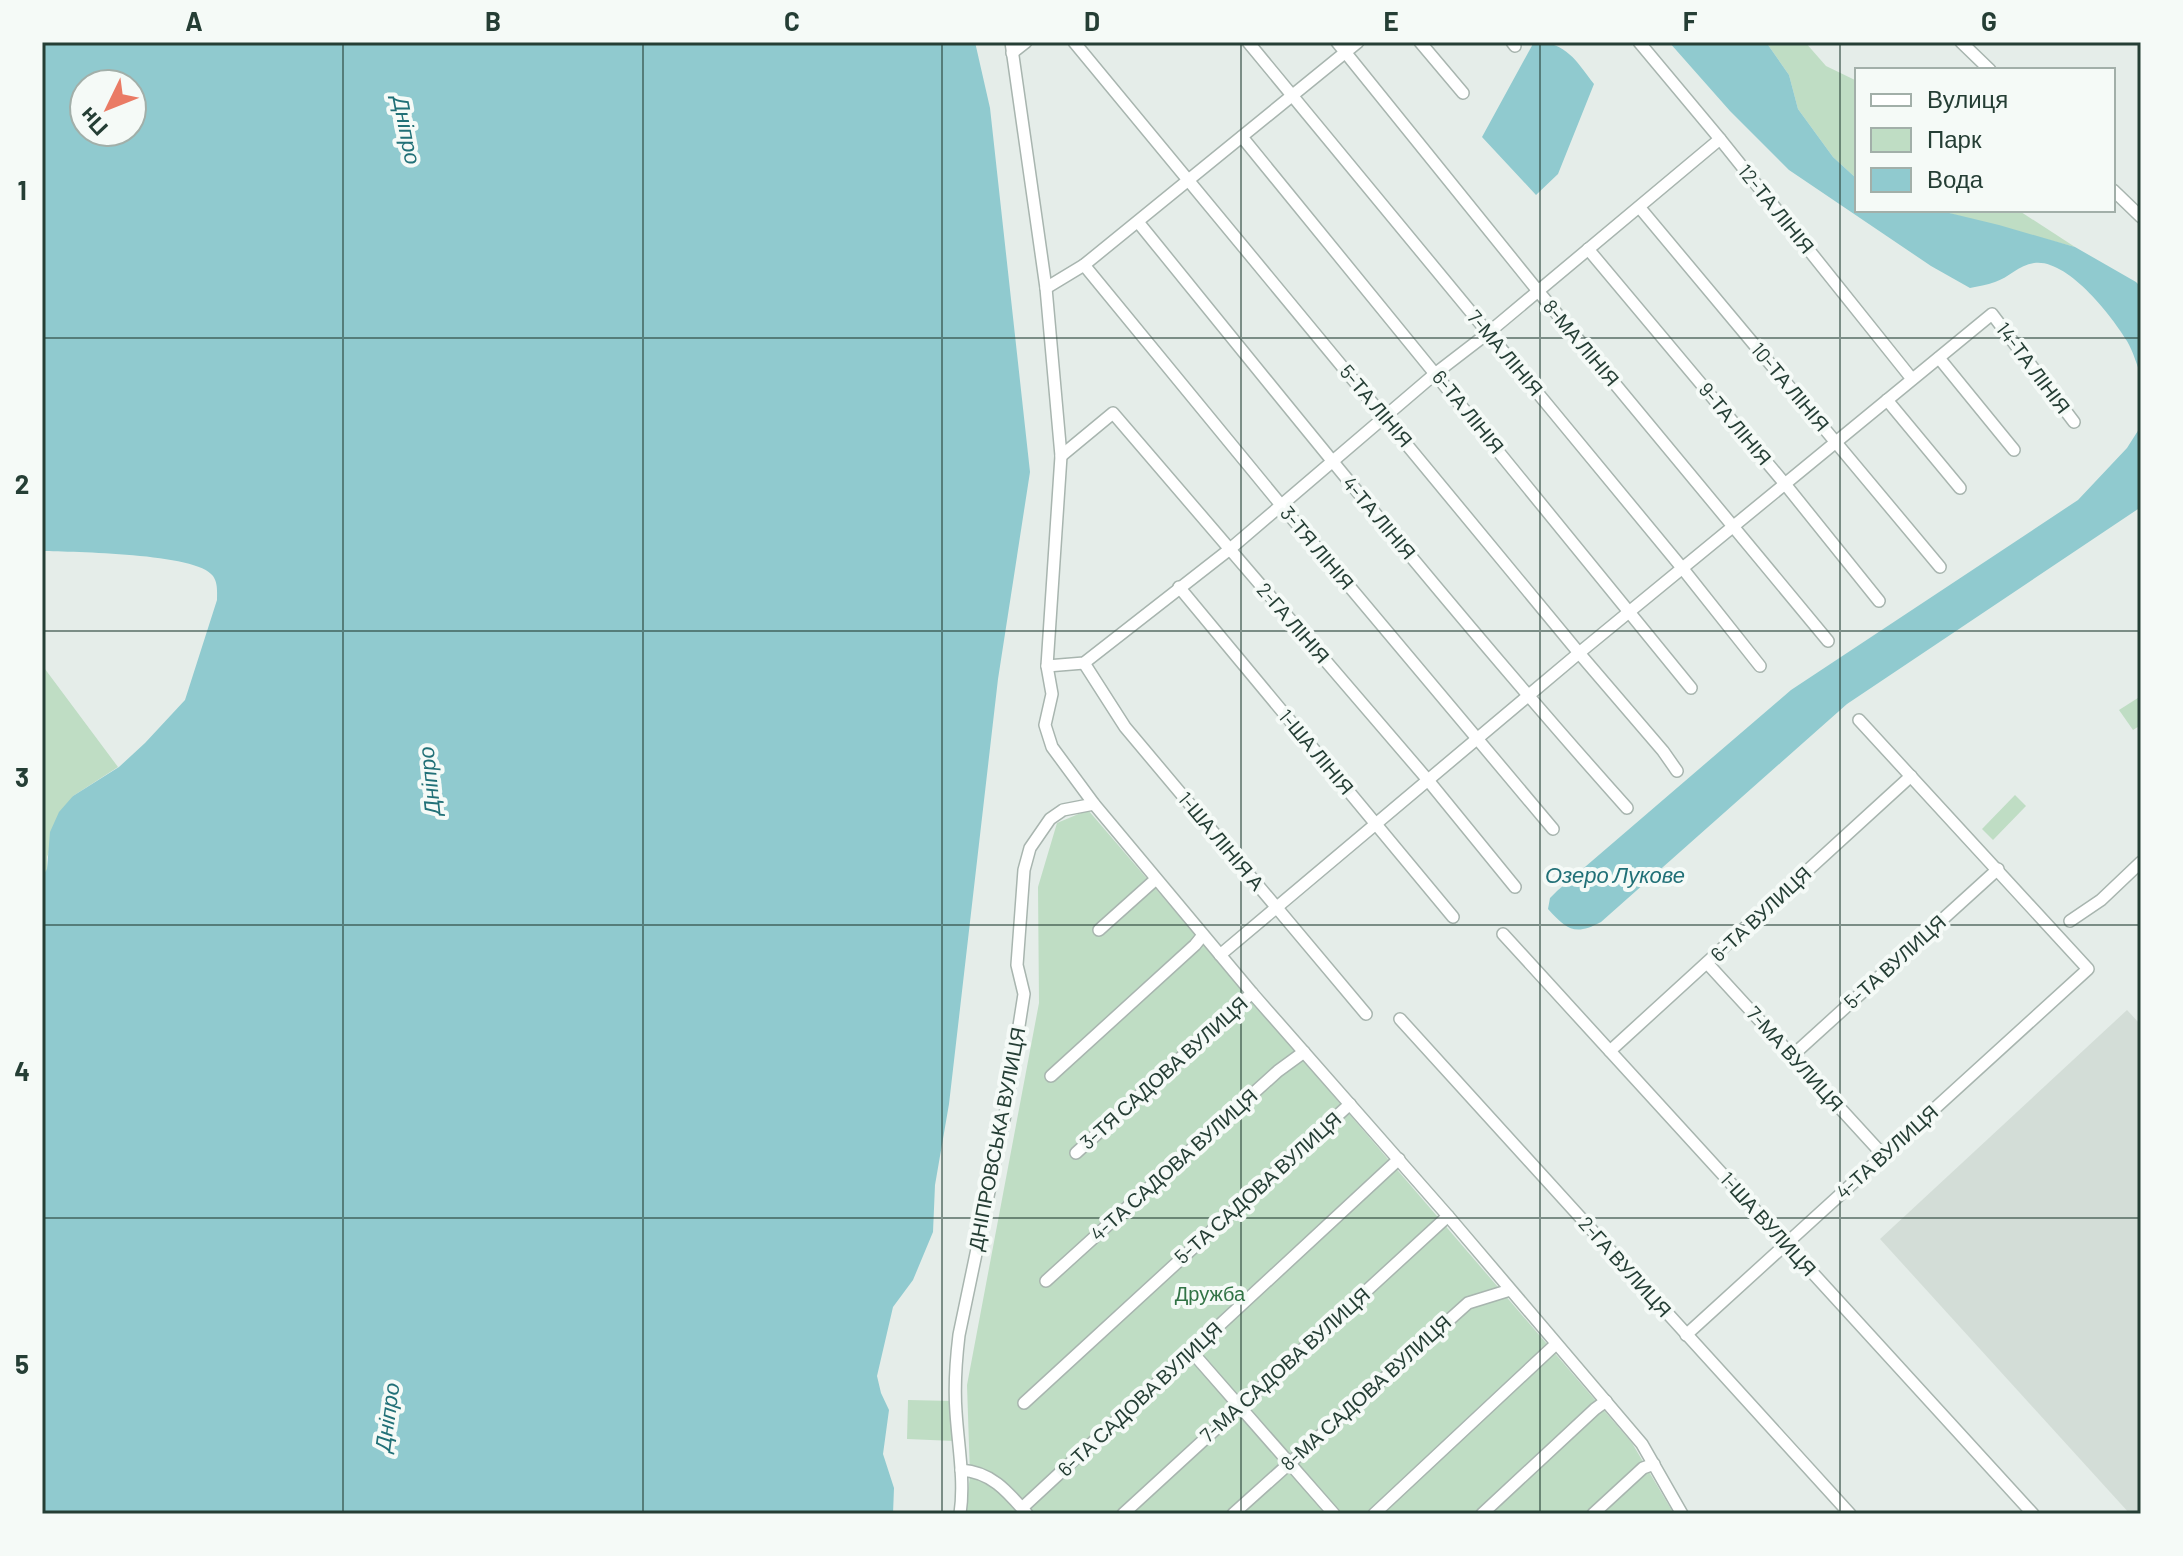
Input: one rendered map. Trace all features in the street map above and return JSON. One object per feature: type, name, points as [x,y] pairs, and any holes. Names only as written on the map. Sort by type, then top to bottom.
[{"type":"street","points":[[1026,42],[1012,48],[1046,288],[1061,456],[1047,666],[1052,694],[1045,725],[1052,747],[1094,804],[1252,993],[1399,1159],[1642,1444],[1682,1514]]},
{"type":"street","name":"5-ТА ЛІНІЯ","points":[[1074,42],[1677,771]]},
{"type":"street","name":"7-МА ЛІНІЯ","points":[[1248,42],[1760,666]]},
{"type":"street","name":"8-МА ЛІНІЯ","points":[[1337,42],[1538,291],[1828,641]]},
{"type":"street","points":[[1046,288],[1084,265],[1358,42]]},
{"type":"street","points":[[1420,42],[1463,93]]},
{"type":"street","name":"12-ТА ЛІНІЯ","points":[[1639,42],[1912,379]]},
{"type":"street","points":[[1961,42],[1988,68]]},
{"type":"street","name":"6-ТА ЛІНІЯ","points":[[1242,137],[1691,688]]},
{"type":"street","points":[[1047,666],[1084,663],[1230,549],[1436,373],[1720,139]]},
{"type":"street","points":[[2115,192],[2141,217]]},
{"type":"street","name":"10-ТА ЛІНІЯ","points":[[1640,208],[1940,567]]},
{"type":"street","name":"4-ТА ЛІНІЯ","points":[[1138,222],[1527,696],[1627,808]]},
{"type":"street","name":"9-ТА ЛІНІЯ","points":[[1588,249],[1879,601]]},
{"type":"street","name":"3-ТЯ ЛІНІЯ","points":[[1084,265],[1553,829]]},
{"type":"street","name":"14-ТА ЛІНІЯ","points":[[1939,358],[1992,314],[2074,422]]},
{"type":"street","points":[[1220,955],[1374,823],[1939,358],[2014,450]]},
{"type":"street","points":[[1887,400],[1960,488]]},
{"type":"street","name":"2-ГА ЛІНІЯ","points":[[1061,456],[1113,413],[1427,779],[1515,887]]},
{"type":"street","name":"1-ША ЛІНІЯ","points":[[1179,587],[1453,917]]},
{"type":"street","name":"1-ША ЛІНІЯ А","points":[[1084,663],[1125,727],[1366,1014]]},
{"type":"street","points":[[1859,720],[1998,869]]},
{"type":"street","name":"6-ТА ВУЛИЦЯ","points":[[1610,1051],[1911,776]]},
{"type":"street","name":"ДНІПРОВСЬКА ВУЛИЦЯ","points":[[960,1514],[961,1470],[956,1408],[959,1335],[1005,1115],[1024,994],[1017,965],[1024,870],[1030,848],[1050,819],[1063,810],[1094,804]]},
{"type":"street","points":[[2070,921],[2101,900],[2141,862]]},
{"type":"street","name":"4-ТА ВУЛИЦЯ","points":[[1686,1335],[2088,969],[1998,869]]},
{"type":"street","name":"5-ТА ВУЛИЦЯ","points":[[1793,1055],[1998,869]]},
{"type":"street","points":[[1099,930],[1156,879]]},
{"type":"street","name":"1-ША ВУЛИЦЯ","points":[[1503,934],[2033,1514]]},
{"type":"street","points":[[1051,1076],[1203,935]]},
{"type":"street","name":"7-МА ВУЛИЦЯ","points":[[1707,963],[1883,1155]]},
{"type":"street","name":"3-ТЯ САДОВА ВУЛИЦЯ","points":[[1076,1153],[1252,993]]},
{"type":"street","name":"2-ГА ВУЛИЦЯ","points":[[1400,1019],[1850,1514]]},
{"type":"street","name":"4-ТА САДОВА ВУЛИЦЯ","points":[[1046,1281],[1278,1071],[1304,1052]]},
{"type":"street","name":"5-ТА САДОВА ВУЛИЦЯ","points":[[1024,1403],[1350,1104]]},
{"type":"street","name":"6-ТА САДОВА ВУЛИЦЯ","points":[[1025,1511],[1399,1159]]},
{"type":"street","name":"7-МА САДОВА ВУЛИЦЯ","points":[[1123,1514],[1448,1216]]},
{"type":"street","name":"8-МА САДОВА ВУЛИЦЯ","points":[[1233,1514],[1468,1303],[1510,1290]]},
{"type":"street","points":[[1374,1514],[1556,1344]]},
{"type":"street","points":[[1192,1352],[1334,1514]]},
{"type":"street","points":[[1482,1514],[1606,1401]]},
{"type":"street","points":[[1593,1514],[1643,1468],[1654,1464]]},
{"type":"street","points":[[961,1470],[992,1478],[1025,1511]]},
{"type":"shaded area","points":[[2127,1010],[2141,1025],[2141,1514],[2130,1514],[1880,1239]]},
{"type":"green space","points":[[1766,42],[1805,42],[1826,66],[1855,80],[1855,177],[1833,157],[1798,109],[1789,75]]},
{"type":"green space","points":[[1944,212],[2021,212],[2075,247]]},
{"type":"green space","points":[[42,665],[118,767],[73,796],[47,857],[47,870],[42,877]]},
{"type":"green space","points":[[2141,696],[2141,725],[2133,730],[2119,710]]},
{"type":"green space","points":[[2015,795],[2026,806],[1993,840],[1982,829]]},
{"type":"green space","name":"Дружба","points":[[1088,810],[1632,1443],[1674,1514],[965,1514],[970,1476],[967,1385],[1039,1003],[1038,887],[1057,823]]},
{"type":"green space","points":[[908,1400],[953,1401],[954,1441],[907,1439]]},
{"type":"water","name":"Дніпро","points":[[42,42],[975,42],[990,108],[1030,472],[998,679],[949,1104],[935,1185],[933,1232],[913,1280],[893,1307],[877,1376],[889,1410],[883,1454],[894,1488],[893,1514],[42,1514],[42,877],[47,869],[50,832],[59,812],[73,796],[119,767],[185,700],[217,600],[213,576],[202,568],[160,558],[42,551]]},
{"type":"water","points":[[1534,42],[1563,49],[1594,84],[1558,174],[1536,195],[1482,137]]},
{"type":"water","points":[[1669,42],[1766,42],[1789,75],[1798,109],[1833,157],[1855,177],[1855,212],[1945,212],[1999,225],[2075,247],[2136,282],[2141,287],[2141,376],[2120,330],[2100,304],[2074,279],[2047,264],[2034,263],[1995,282],[1970,288],[1931,266],[1789,170],[1730,111]]},
{"type":"water","name":"Озеро Лукове","points":[[2141,426],[2141,507],[1847,704],[1601,922],[1584,929],[1572,929],[1548,909],[1550,898],[1557,891],[1791,690],[2078,500],[2127,448]]}]
